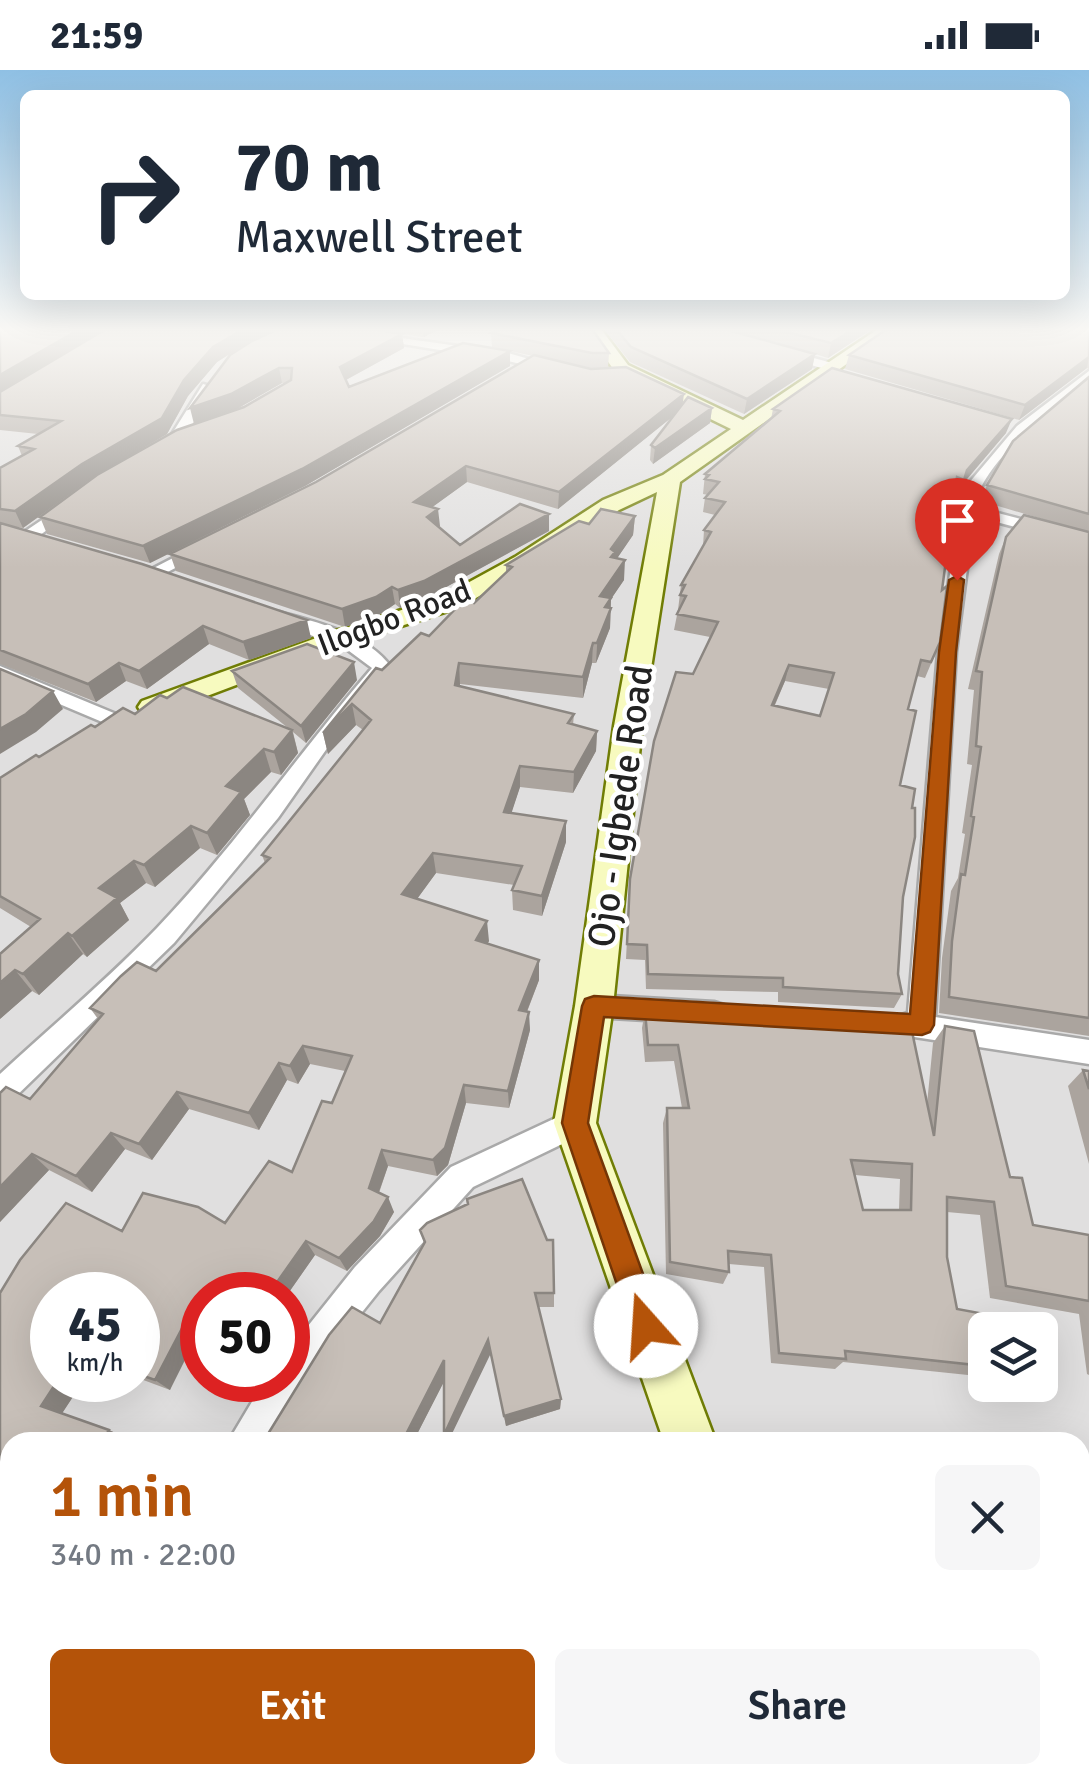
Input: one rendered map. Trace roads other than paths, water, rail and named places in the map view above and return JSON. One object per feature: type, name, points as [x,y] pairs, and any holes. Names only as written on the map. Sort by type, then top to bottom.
[{"type":"main road","points":[[698,409],[742,427]]},
{"type":"main road","points":[[670,479],[773,409]]},
{"type":"main road","name":"Ilogbo Road","points":[[86,736],[114,720],[338,638],[451,602],[523,562],[610,505],[670,479]]},
{"type":"main road","name":"Ojo - Igbede Road","points":[[670,479],[628,726],[594,1006],[575,1123],[686,1432]]},
{"type":"street","points":[[175,440],[192,409]]},
{"type":"street","points":[[922,1025],[947,652],[966,508],[970,490],[1014,427],[1040,409]]},
{"type":"street","points":[[143,458],[204,429]]},
{"type":"street","points":[[64,546],[22,535],[86,495]]},
{"type":"street","points":[[966,508],[1089,542]]},
{"type":"street","points":[[189,586],[143,570],[216,541]]},
{"type":"street","points":[[0,1093],[165,936],[270,813],[328,732],[382,668],[378,660],[338,638],[264,612]]},
{"type":"street","points":[[0,672],[114,720]]},
{"type":"street","points":[[594,1006],[748,1015]]},
{"type":"street","points":[[883,1022],[1089,1052]]},
{"type":"street","points":[[310,1350],[367,1279],[462,1177],[575,1123]]},
{"type":"street","points":[[253,1432],[272,1402]]}]
